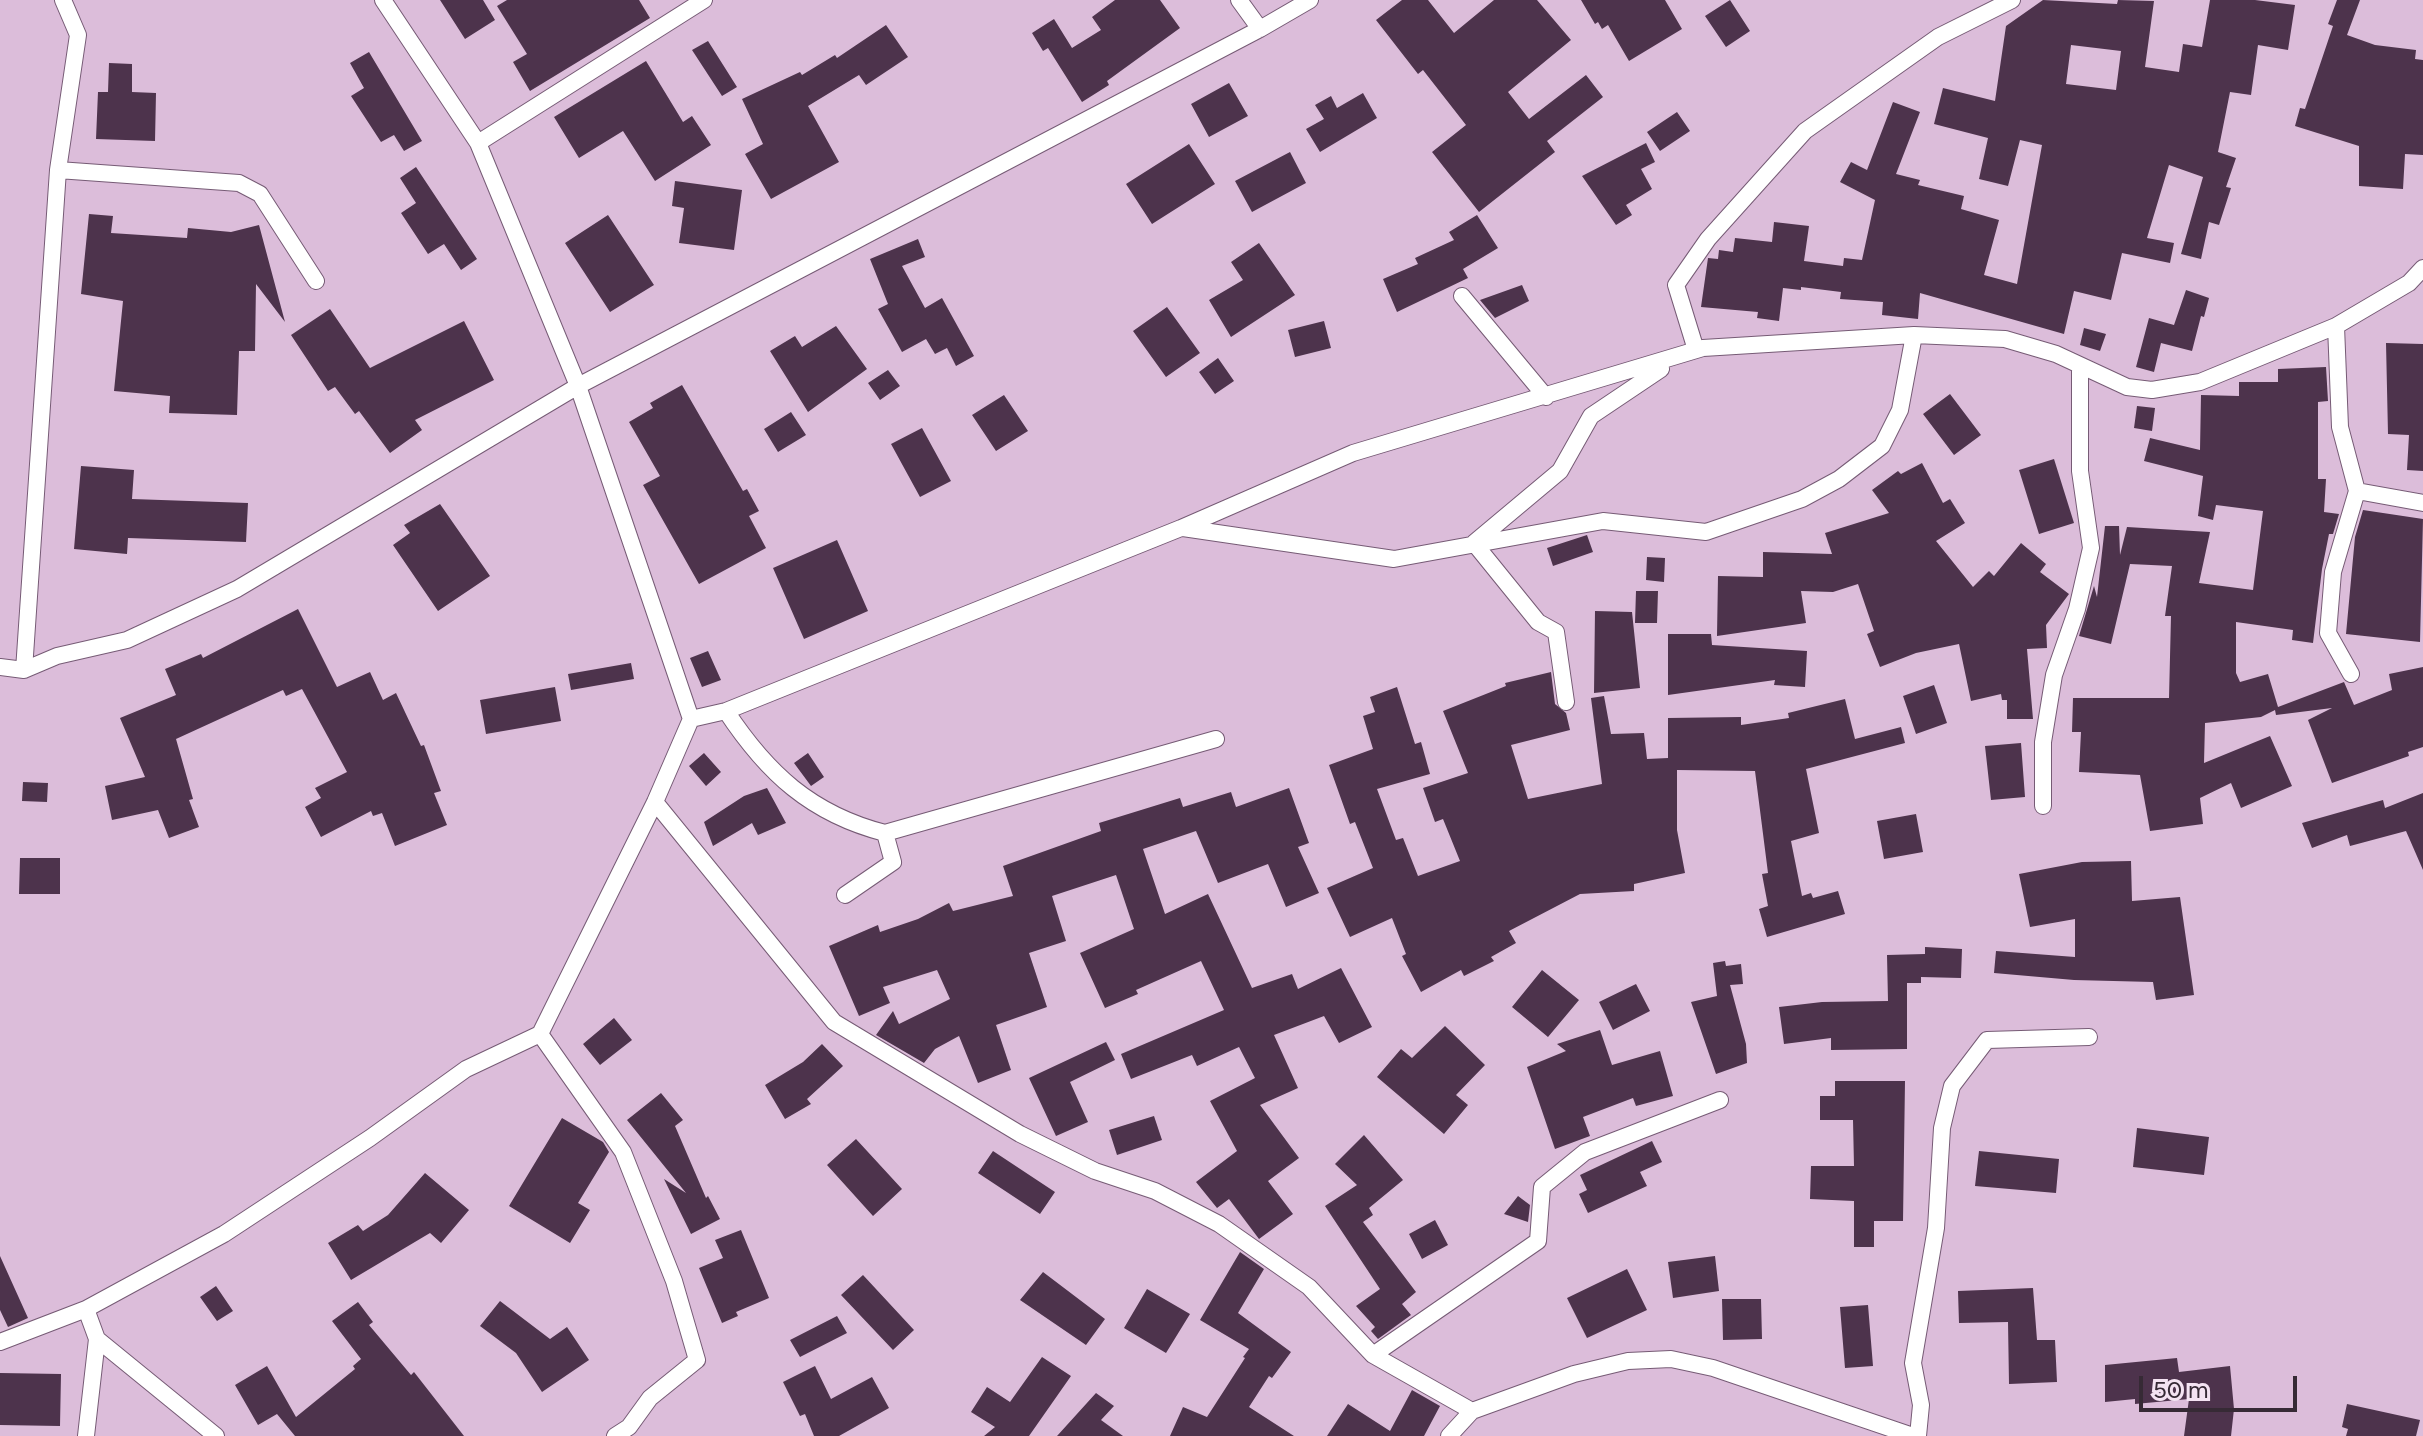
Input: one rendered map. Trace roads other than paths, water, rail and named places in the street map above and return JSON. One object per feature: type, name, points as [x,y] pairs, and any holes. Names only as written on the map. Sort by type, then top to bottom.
[{"type":"street","points":[[24,670],[58,170],[78,35],[63,0]]},
{"type":"street","points":[[0,1342],[86,1309],[224,1234],[370,1138],[466,1069],[540,1034],[655,802],[691,719],[578,386],[478,143],[383,0]]},
{"type":"street","points":[[478,143],[704,0]]},
{"type":"street","points":[[1239,0],[1260,29]]},
{"type":"street","points":[[0,667],[24,670],[57,656],[127,640],[237,589],[578,386],[1310,0]]},
{"type":"street","points":[[1696,350],[1676,285],[1708,239],[1786,152],[1805,131],[1938,37],[2012,0]]},
{"type":"street","points":[[58,170],[239,183],[260,194],[316,281]]},
{"type":"street","points":[[691,719],[726,711],[1181,528],[1353,453],[1676,359],[1696,350],[1914,335],[2005,339],[2056,354],[2127,387],[2152,390],[2200,382],[2336,326],[2409,283],[2423,268]]},
{"type":"street","points":[[1462,296],[1546,397]]},
{"type":"street","points":[[2336,326],[2340,427],[2357,491],[2333,572],[2328,633],[2351,674]]},
{"type":"street","points":[[1181,528],[1394,559],[1603,521],[1706,532],[1802,499],[1839,479],[1882,446],[1900,410],[1914,335]]},
{"type":"street","points":[[1474,543],[1560,471],[1591,416],[1676,359]]},
{"type":"street","points":[[2043,806],[2043,742],[2054,675],[2077,609],[2091,548],[2080,471],[2080,367]]},
{"type":"street","points":[[2357,491],[2423,503]]},
{"type":"street","points":[[1474,543],[1538,622],[1556,632],[1566,702]]},
{"type":"street","points":[[726,711],[761,760],[812,803],[863,827],[885,833],[1216,739]]},
{"type":"street","points":[[655,802],[834,1022],[1020,1134],[1095,1171],[1155,1191],[1219,1224],[1309,1287],[1373,1355],[1472,1411]]},
{"type":"street","points":[[845,895],[893,862],[885,833]]},
{"type":"street","points":[[540,1034],[623,1152],[674,1281],[697,1360],[650,1398],[629,1427],[615,1436]]},
{"type":"street","points":[[1449,1436],[1472,1411],[1574,1374],[1628,1361],[1671,1359],[1713,1368],[1916,1436],[1921,1405],[1913,1363],[1936,1228],[1942,1128],[1952,1086],[1987,1040],[2089,1037]]},
{"type":"street","points":[[1373,1355],[1538,1241],[1542,1187],[1585,1152],[1720,1100]]},
{"type":"street","points":[[86,1309],[97,1339],[86,1436]]},
{"type":"street","points":[[97,1339],[216,1436]]}]
